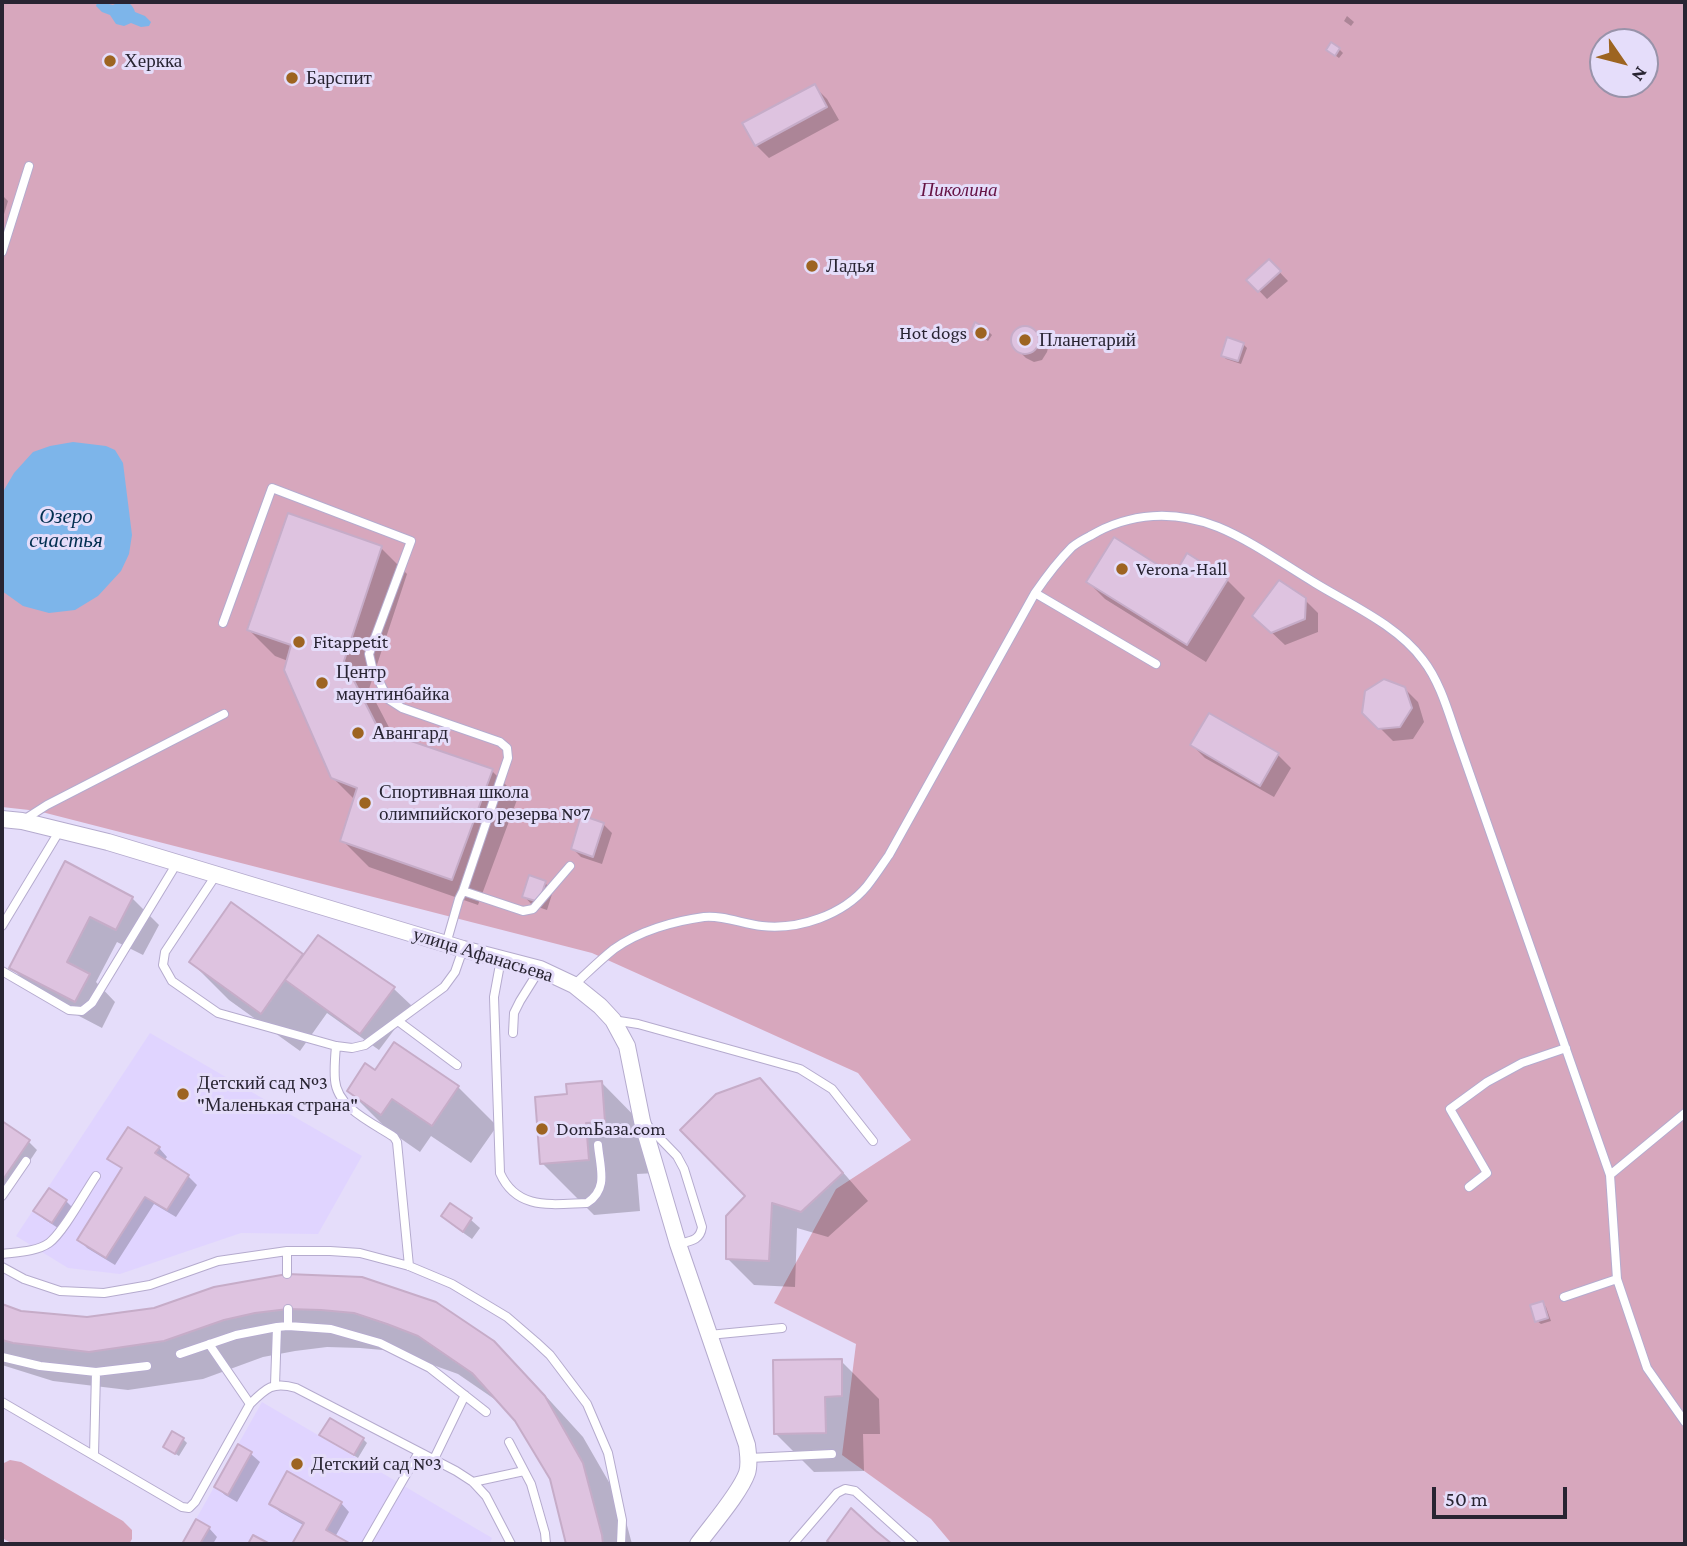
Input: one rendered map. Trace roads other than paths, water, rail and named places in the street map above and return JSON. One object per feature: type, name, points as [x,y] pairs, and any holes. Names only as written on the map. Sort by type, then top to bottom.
[{"type":"street","name":"улица Афанасьева","points":[[2,819],[60,830],[463,949],[540,969],[574,985],[600,1006],[613,1020],[627,1046],[642,1121],[678,1244],[747,1445],[749,1458]]},
{"type":"street","points":[[698,1544],[747,1473],[749,1458]]},
{"type":"lane","points":[[2,252],[29,166]]},
{"type":"lane","points":[[223,623],[272,488],[411,541],[369,654],[372,667],[388,699],[402,708],[500,742],[507,748],[508,758],[458,899],[446,944]]},
{"type":"lane","points":[[574,985],[615,949],[636,936],[676,922],[708,917],[784,928],[807,923],[844,907],[867,886],[889,855],[1035,593],[1050,571],[1074,545],[1104,527],[1143,516],[1186,517],[1219,527],[1402,637],[1423,660],[1436,683],[1610,1175],[1617,1279],[1647,1368],[1685,1422]]},
{"type":"lane","points":[[1035,593],[1156,664]]},
{"type":"lane","points":[[22,821],[47,805],[224,714]]},
{"type":"lane","points":[[2,926],[60,830]]},
{"type":"lane","points":[[2,971],[69,1010],[82,1011],[92,1003],[177,863]]},
{"type":"lane","points":[[463,891],[523,911],[533,909],[570,866]]},
{"type":"lane","points":[[216,874],[166,952],[163,965],[172,981],[218,1013],[336,1046],[352,1048],[365,1045],[444,987],[455,972],[463,949]]},
{"type":"lane","points":[[501,959],[494,997],[500,1173],[506,1186],[519,1197],[536,1204],[587,1203],[599,1192],[601,1185],[598,1145]]},
{"type":"lane","points":[[513,1034],[514,1013],[540,969]]},
{"type":"lane","points":[[613,1020],[638,1024],[800,1069],[832,1089],[873,1141]]},
{"type":"lane","points":[[398,1021],[457,1065]]},
{"type":"lane","points":[[336,1046],[335,1082],[341,1097],[351,1108],[394,1137],[397,1142],[409,1266]]},
{"type":"lane","points":[[1469,1187],[1487,1173],[1450,1108],[1487,1082],[1522,1063],[1566,1048]]},
{"type":"lane","points":[[1610,1175],[1685,1114]]},
{"type":"lane","points":[[642,1121],[677,1156],[684,1169],[702,1227],[701,1234],[695,1240],[678,1244]]},
{"type":"lane","points":[[2,1196],[26,1161]]},
{"type":"lane","points":[[2,1254],[37,1249],[50,1242],[96,1176]]},
{"type":"lane","points":[[287,1251],[287,1274]]},
{"type":"lane","points":[[2,1267],[24,1279],[60,1291],[104,1293],[150,1285],[218,1261],[287,1251],[330,1251],[360,1254],[409,1266],[452,1284],[507,1317],[550,1354],[587,1404],[608,1453],[622,1520],[621,1544]]},
{"type":"lane","points":[[1564,1297],[1617,1279]]},
{"type":"lane","points":[[288,1309],[288,1326]]},
{"type":"lane","points":[[180,1354],[236,1335],[288,1326],[331,1329],[380,1343],[430,1368],[486,1412]]},
{"type":"lane","points":[[275,1385],[277,1328]]},
{"type":"lane","points":[[709,1335],[782,1328]]},
{"type":"lane","points":[[209,1344],[250,1404]]},
{"type":"lane","points":[[2,1357],[40,1366],[96,1372],[147,1366]]},
{"type":"lane","points":[[94,1455],[96,1372]]},
{"type":"lane","points":[[2,1402],[182,1507],[189,1508],[195,1502],[250,1404],[263,1391],[284,1384],[434,1459],[473,1482],[486,1496],[511,1544]]},
{"type":"lane","points":[[434,1459],[465,1395]]},
{"type":"lane","points":[[509,1442],[531,1484],[546,1544]]},
{"type":"lane","points":[[366,1544],[419,1452]]},
{"type":"lane","points":[[749,1458],[832,1454]]},
{"type":"lane","points":[[473,1482],[524,1471]]},
{"type":"lane","points":[[797,1542],[836,1493],[845,1489],[855,1491],[914,1544]]},
{"type":"water","points":[[100,2],[113,5],[126,2],[135,12],[151,22],[149,26],[141,27],[131,23],[124,26],[116,24],[110,15],[96,6]]},
{"type":"water","name":"Озеро счастья","points":[[73,442],[106,446],[115,450],[123,463],[132,535],[129,554],[121,571],[98,596],[75,610],[49,613],[23,606],[2,591],[4,490],[14,473],[33,452]]},
{"type":"place","name":"Херкка","points":[[110,61]]},
{"type":"place","name":"Барспит","points":[[292,78]]},
{"type":"place","name":"Ладья","points":[[812,266]]},
{"type":"place","name":"Hot dogs","points":[[981,333]]},
{"type":"place","name":"Планетарий","points":[[1025,340]]},
{"type":"place","name":"Verona-Hall","points":[[1122,569]]},
{"type":"place","name":"Fitappetit","points":[[299,642]]},
{"type":"place","name":"Центр маунтинбайка","points":[[322,683]]},
{"type":"place","name":"Авангард","points":[[358,733]]},
{"type":"place","name":"Спортивная школа олимпийского резерва №7","points":[[365,803]]},
{"type":"place","name":"Детский сад №3 \"Маленькая страна\"","points":[[183,1094]]},
{"type":"place","name":"DomБаза.com","points":[[542,1129]]},
{"type":"place","name":"Детский сад №3","points":[[297,1464]]},
{"type":"park label","name":"Пиколина","points":[[959,190]]}]
